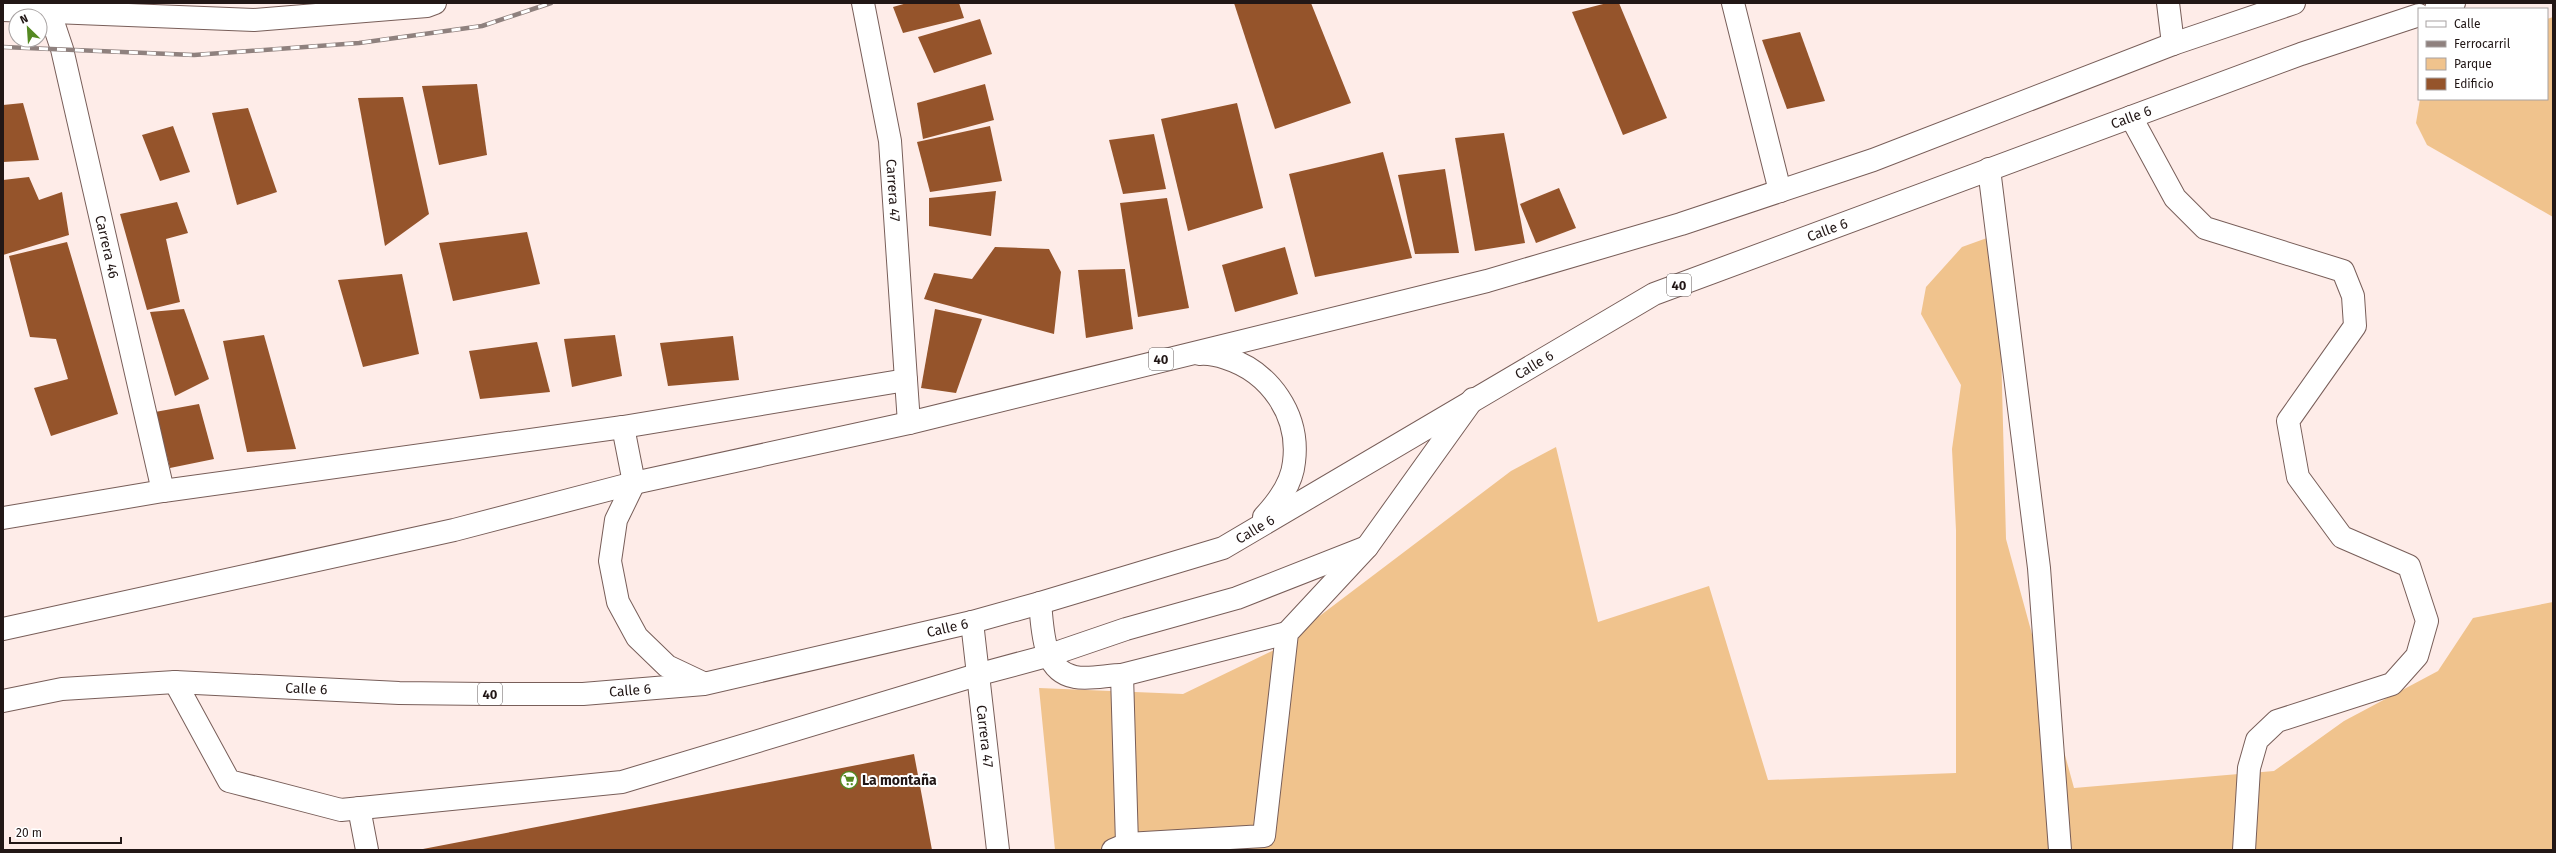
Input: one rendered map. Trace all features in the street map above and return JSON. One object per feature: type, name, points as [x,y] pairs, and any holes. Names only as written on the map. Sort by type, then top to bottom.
[{"type":"main road","points":[[3,10],[51,8],[254,20],[427,6],[435,3]]},
{"type":"main road","name":"Carrera 47","points":[[863,3],[890,140],[908,423]]},
{"type":"main road","points":[[1733,3],[1780,191]]},
{"type":"main road","points":[[2168,3],[2173,44]]},
{"type":"main road","name":"40","points":[[3,628],[454,530],[634,483],[908,423],[1170,357],[1487,281],[1682,224],[1873,160],[2173,44],[2294,3]]},
{"type":"main road","points":[[2439,8],[2454,3]]},
{"type":"main road","name":"Carrera 46","points":[[51,8],[62,49],[163,491]]},
{"type":"main road","name":"Calle 6","points":[[3,701],[62,689],[175,682],[399,693],[486,694],[583,694],[704,684],[972,622],[1040,603],[1223,548],[1473,399],[1654,294],[2301,54],[2418,15]]},
{"type":"main road","points":[[2131,117],[2175,198],[2206,228],[2343,270],[2353,296],[2355,326],[2288,421],[2298,477],[2342,537],[2408,566],[2427,621],[2417,656],[2392,684],[2277,721],[2257,740],[2249,768],[2244,850]]},
{"type":"main road","points":[[1989,169],[2039,568],[2060,850]]},
{"type":"main road","points":[[1170,357],[1208,353],[1245,364],[1275,389],[1292,424],[1294,462],[1282,499],[1256,525],[1223,548]]},
{"type":"main road","points":[[3,518],[163,491],[623,427],[906,380]]},
{"type":"main road","points":[[1040,603],[1047,656],[1060,670],[1075,677],[1122,675],[1287,632],[1367,547],[1473,399]]},
{"type":"main road","points":[[623,427],[634,483],[616,520],[610,561],[618,602],[637,637],[667,666],[704,684]]},
{"type":"main road","points":[[175,682],[229,781],[340,810],[622,782],[980,674],[1047,656],[1126,629],[1238,598],[1367,547]]},
{"type":"main road","name":"Carrera 47","points":[[972,622],[980,674],[998,850]]},
{"type":"main road","points":[[1122,675],[1120,847],[1264,836],[1287,632]]},
{"type":"main road","points":[[359,808],[367,850]]},
{"type":"green space","points":[[2553,17],[2553,217],[2427,145],[2416,123],[2420,100],[2548,100],[2548,19]]},
{"type":"green space","points":[[1998,234],[2006,539],[2074,788],[2274,771],[2344,721],[2438,671],[2473,618],[2553,602],[2553,850],[1055,850],[1039,688],[1183,694],[1276,649],[1511,471],[1556,447],[1598,622],[1709,586],[1768,780],[1956,773],[1956,530],[1952,449],[1961,385],[1921,314],[1926,287],[1962,247]]},
{"type":"building","points":[[907,3],[959,3],[964,18],[903,33],[893,7]]},
{"type":"building","points":[[1234,3],[1311,3],[1351,103],[1275,129]]},
{"type":"building","points":[[1607,3],[1619,3],[1667,118],[1623,135],[1572,12]]},
{"type":"building","points":[[980,19],[992,54],[934,73],[918,37]]},
{"type":"building","points":[[1800,32],[1825,101],[1787,109],[1762,40]]},
{"type":"building","points":[[477,84],[487,155],[439,165],[422,86]]},
{"type":"building","points":[[985,84],[994,120],[923,139],[917,103]]},
{"type":"building","points":[[403,97],[429,214],[385,246],[358,98]]},
{"type":"building","points":[[23,103],[39,160],[3,162],[3,105]]},
{"type":"building","points":[[1237,103],[1263,208],[1188,231],[1161,119]]},
{"type":"building","points":[[248,108],[277,192],[237,205],[212,113]]},
{"type":"building","points":[[173,126],[190,172],[160,181],[142,135]]},
{"type":"building","points":[[990,126],[1002,181],[930,192],[917,142]]},
{"type":"building","points":[[1504,133],[1525,243],[1475,251],[1455,138]]},
{"type":"building","points":[[1154,134],[1166,189],[1123,194],[1109,140]]},
{"type":"building","points":[[1383,152],[1412,258],[1315,277],[1289,174]]},
{"type":"building","points":[[1445,169],[1459,253],[1415,254],[1398,175]]},
{"type":"building","points":[[29,177],[39,200],[62,192],[69,235],[3,255],[3,180]]},
{"type":"building","points":[[1559,188],[1576,228],[1536,243],[1520,204]]},
{"type":"building","points":[[996,191],[991,236],[929,226],[929,198]]},
{"type":"building","points":[[1167,198],[1189,308],[1138,317],[1120,203]]},
{"type":"building","points":[[177,202],[188,233],[166,239],[180,302],[147,310],[120,214]]},
{"type":"building","points":[[527,232],[540,284],[453,301],[439,243]]},
{"type":"building","points":[[67,242],[118,414],[51,436],[34,388],[68,379],[56,339],[30,337],[9,256]]},
{"type":"building","points":[[995,247],[1049,249],[1061,272],[1054,334],[924,299],[934,273],[972,279]]},
{"type":"building","points":[[1285,247],[1298,294],[1235,312],[1222,265]]},
{"type":"building","points":[[1125,269],[1133,329],[1086,338],[1078,270]]},
{"type":"building","points":[[402,274],[419,354],[363,367],[338,280]]},
{"type":"building","points":[[184,309],[209,379],[175,396],[150,312]]},
{"type":"building","points":[[935,309],[982,319],[956,393],[921,388]]},
{"type":"building","points":[[264,335],[296,449],[247,452],[223,341]]},
{"type":"building","points":[[615,335],[622,376],[572,387],[564,339]]},
{"type":"building","points":[[733,336],[739,380],[668,386],[660,343]]},
{"type":"building","points":[[537,342],[550,392],[480,399],[469,351]]},
{"type":"building","points":[[199,404],[214,459],[170,468],[155,412]]},
{"type":"building","name":"La montaña","points":[[914,754],[932,850],[423,850],[423,849]]},
{"type":"railway","points":[[3,47],[194,55],[359,43],[482,26],[551,3]]},
{"type":"place","name":"La montaña","points":[[849,780]]}]
